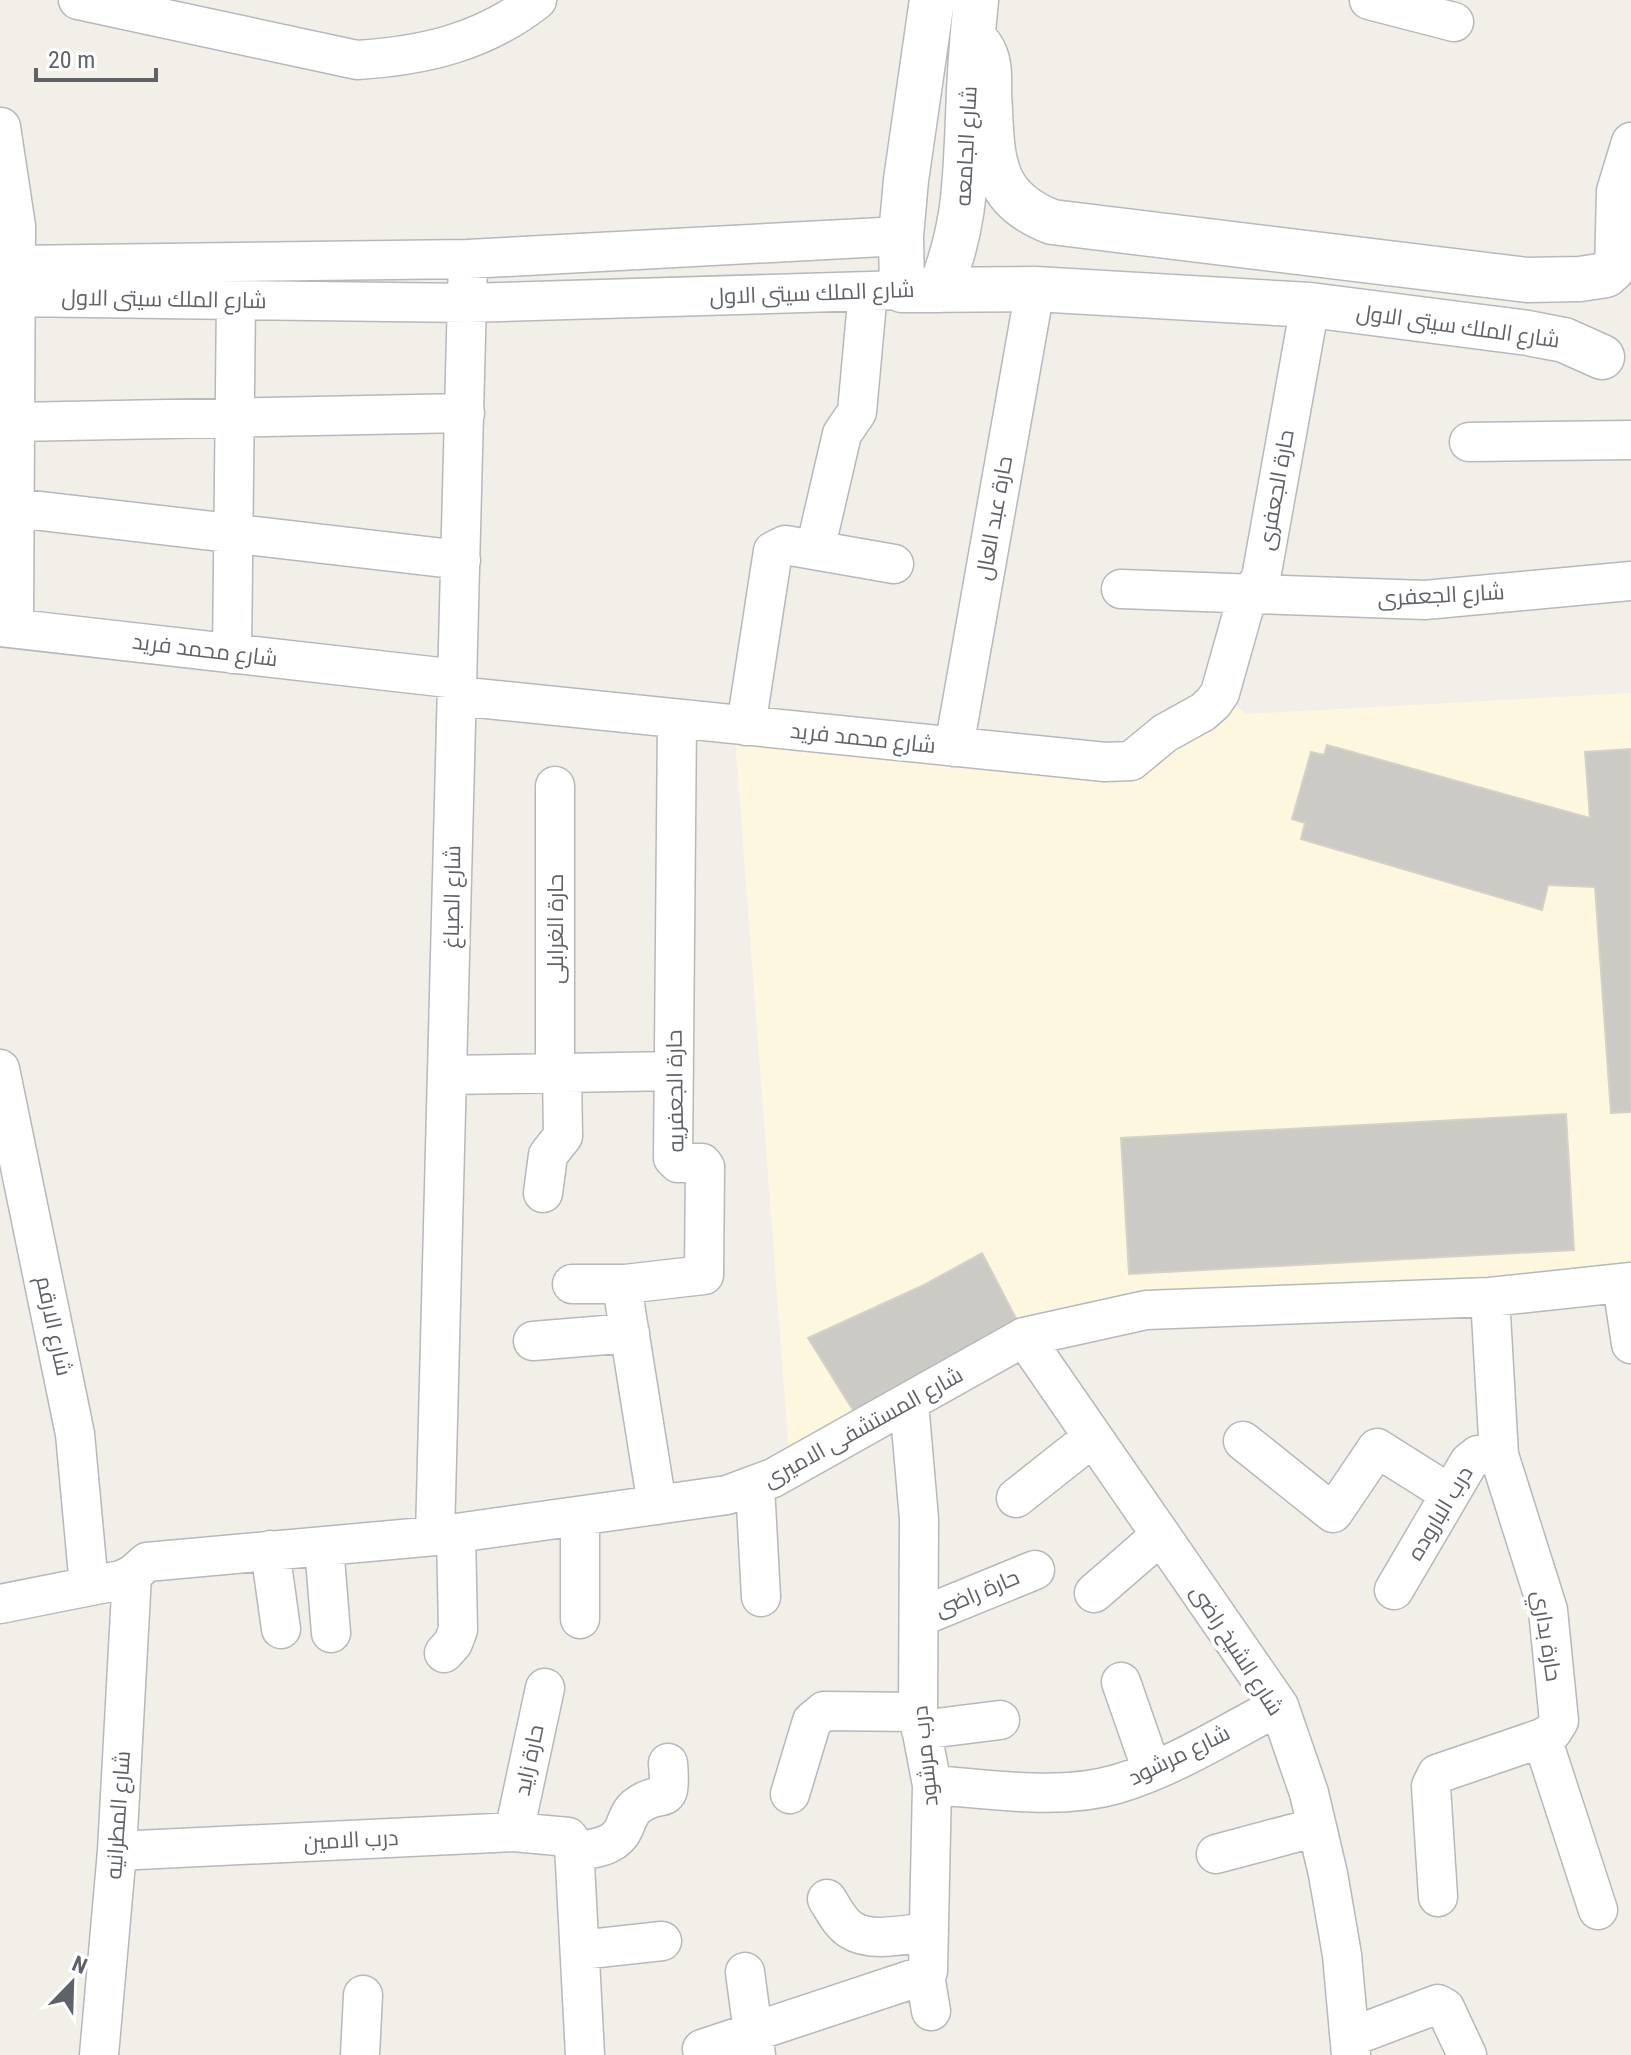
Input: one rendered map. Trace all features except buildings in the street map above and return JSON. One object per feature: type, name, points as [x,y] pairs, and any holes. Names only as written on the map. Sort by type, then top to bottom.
[{"type":"main road","points":[[904,290],[901,236],[906,180],[932,0]]},
{"type":"main road","points":[[975,18],[987,61],[997,174],[1019,205],[1034,215],[1052,222],[1527,280],[1580,279],[1617,273]]},
{"type":"main road","name":"شارع الجامعه","points":[[904,290],[956,244],[965,197],[975,18]]},
{"type":"main road","points":[[1617,273],[1594,283],[1585,294],[1579,322],[1591,348],[1617,360]]},
{"type":"main road","name":"شارع الملك سيتى الاول","points":[[904,290],[1035,289],[1310,305],[1528,333],[1564,340],[1617,360]]},
{"type":"street","points":[[78,0],[357,60],[403,57],[449,47],[491,29],[537,0]]},
{"type":"street","points":[[1369,0],[1454,22]]},
{"type":"street","points":[[1,127],[16,226],[16,281],[8,358],[15,422],[15,508],[7,627]]},
{"type":"street","points":[[1617,273],[1616,191],[1631,142]]},
{"type":"street","name":"شارع الملك سيتى الاول","points":[[16,281],[901,236]]},
{"type":"street","name":"شارع الصباغ","points":[[444,1653],[453,1643],[458,1630],[446,1534],[447,1075],[468,259]]},
{"type":"street","name":"شارع الملك سيتى الاول","points":[[16,281],[236,300],[468,303],[904,290]]},
{"type":"street","name":"حارة عبد العال","points":[[954,747],[1035,289]]},
{"type":"street","points":[[815,550],[842,434],[857,412],[904,290]]},
{"type":"street","points":[[232,654],[236,300]]},
{"type":"street","name":"حارة الجعفرى","points":[[1225,669],[1250,595],[1261,578],[1310,305]]},
{"type":"street","points":[[15,422],[465,413]]},
{"type":"street","points":[[1469,442],[1631,440]]},
{"type":"street","points":[[15,508],[461,560]]},
{"type":"street","points":[[746,726],[770,555],[781,546],[894,564]]},
{"type":"street","name":"شارع الجعفرى","points":[[1121,589],[1425,600],[1631,581]]},
{"type":"street","name":"شارع محمد فريد","points":[[7,627],[232,654],[677,719],[1105,762],[1131,761],[1165,733],[1203,712],[1220,693],[1225,669]]},
{"type":"street","name":"حارة الجعفريه","points":[[625,1284],[704,1275],[705,1167],[702,1163],[678,1163],[673,1158],[677,719]]},
{"type":"street","name":"حارة الغرابلى","points":[[543,1193],[548,1155],[563,1136],[559,1072],[555,786]]},
{"type":"street","name":"شارع الارقم","points":[[0,1069],[75,1434],[89,1586]]},
{"type":"street","points":[[447,1075],[674,1071]]},
{"type":"street","points":[[1626,1283],[1631,1344]]},
{"type":"street","name":"شارع المستشفى الاميرى","points":[[0,1604],[121,1580],[147,1562],[446,1534],[727,1495],[755,1486],[1024,1337],[1146,1310],[1490,1297],[1626,1283]]},
{"type":"street","points":[[572,1284],[625,1284]]},
{"type":"street","points":[[625,1284],[622,1286],[657,1505]]},
{"type":"street","name":"حارة بداري","points":[[1490,1297],[1499,1455],[1548,1610],[1559,1721],[1552,1732],[1542,1738]]},
{"type":"street","points":[[533,1341],[630,1333]]},
{"type":"street","name":"شارع الشيخ راضى","points":[[1024,1337],[1279,1706],[1309,1793],[1328,1874],[1342,1955],[1351,2046]]},
{"type":"street","name":"درب مرشود","points":[[702,2049],[754,2044],[928,1993],[932,1785],[919,1721],[919,1519],[909,1403]]},
{"type":"street","points":[[1016,1498],[1093,1437]]},
{"type":"street","points":[[1243,1441],[1333,1513],[1377,1448],[1450,1494]]},
{"type":"street","name":"درب الباروده","points":[[1394,1590],[1469,1462],[1478,1455],[1499,1455]]},
{"type":"street","points":[[755,1486],[761,1597]]},
{"type":"street","points":[[580,1516],[580,1619]]},
{"type":"street","points":[[1094,1593],[1161,1535]]},
{"type":"street","points":[[324,1546],[331,1633]]},
{"type":"street","points":[[270,1550],[281,1629]]},
{"type":"street","name":"حارة راضى","points":[[920,1617],[1035,1570]]},
{"type":"street","name":"شارع المطرانيه","points":[[99,2055],[117,1851],[132,1575]]},
{"type":"street","points":[[1121,1682],[1152,1771]]},
{"type":"street","name":"حارة زايد","points":[[514,1832],[545,1688]]},
{"type":"street","name":"شارع مرشود","points":[[932,1785],[1051,1793],[1116,1785],[1152,1771],[1279,1706]]},
{"type":"street","points":[[790,1794],[812,1721],[819,1713],[919,1721],[1000,1720]]},
{"type":"street","points":[[1438,1897],[1431,1786],[1437,1774],[1542,1738],[1598,1910]]},
{"type":"street","points":[[585,2055],[574,1852],[612,1844],[638,1805],[667,1795],[671,1789],[668,1763]]},
{"type":"street","points":[[1216,1854],[1317,1827]]},
{"type":"street","name":"درب الامين","points":[[117,1851],[514,1832],[568,1837],[574,1845],[574,1852]]},
{"type":"street","points":[[827,1899],[842,1923],[859,1935],[929,1932]]},
{"type":"street","points":[[580,1950],[662,1941]]},
{"type":"street","points":[[745,1972],[754,2044]]},
{"type":"street","points":[[360,2055],[363,1995]]},
{"type":"street","points":[[1351,2046],[1438,2004],[1445,2008],[1467,2055]]},
{"type":"shaded area","points":[[1220,693],[1246,714],[1631,693],[1631,1282],[1024,1336],[790,1467],[734,725],[1105,762]]}]
